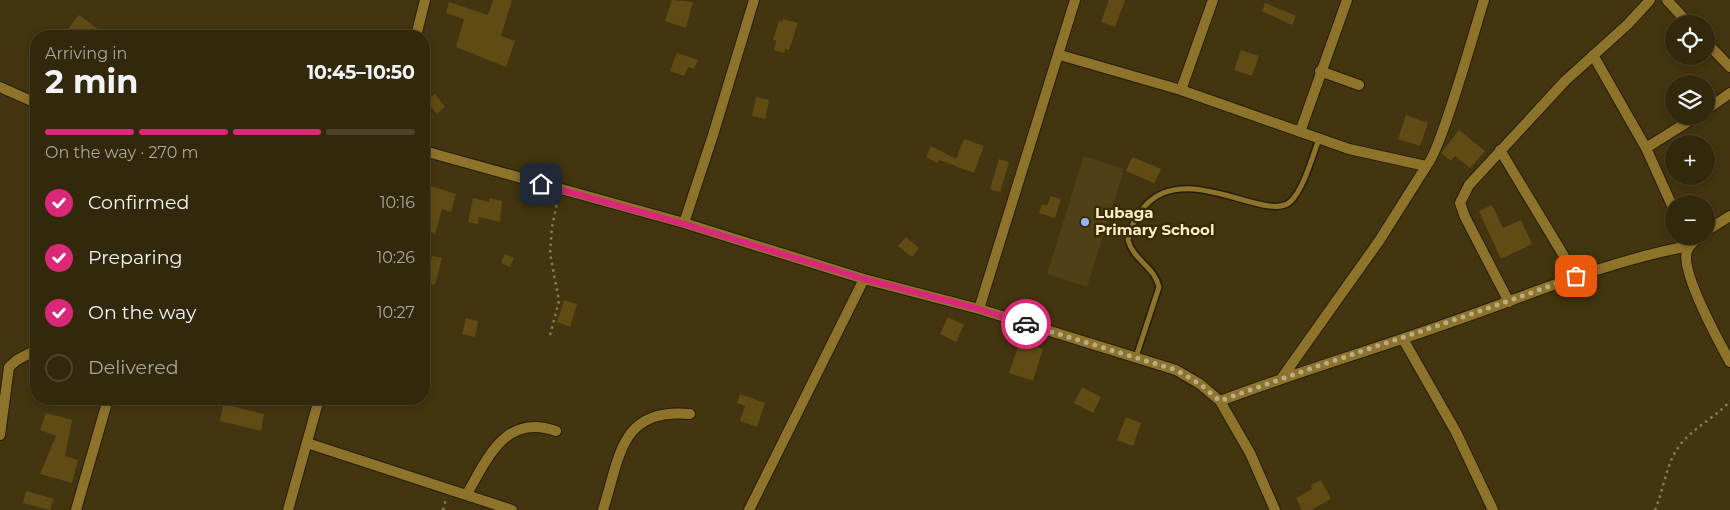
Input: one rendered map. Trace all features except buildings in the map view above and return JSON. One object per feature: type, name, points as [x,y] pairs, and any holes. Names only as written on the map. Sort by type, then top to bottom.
[{"type":"street","points":[[418,30],[425,0]]},
{"type":"street","points":[[684,224],[754,0]]},
{"type":"street","points":[[979,309],[1060,55],[1075,0]]},
{"type":"street","points":[[1181,90],[1213,0]]},
{"type":"street","points":[[1300,132],[1320,71],[1347,0]]},
{"type":"street","points":[[1281,379],[1379,241],[1435,153],[1443,133],[1484,0]]},
{"type":"street","points":[[1509,302],[1465,217],[1460,203],[1469,185],[1500,150],[1565,81],[1650,0]]},
{"type":"street","points":[[1668,0],[1682,15]]},
{"type":"street","points":[[1715,51],[1730,67]]},
{"type":"street","points":[[1060,55],[1181,90],[1300,132],[1384,158],[1427,165]]},
{"type":"street","points":[[1593,55],[1646,148],[1667,195]]},
{"type":"street","points":[[1320,71],[1359,85]]},
{"type":"street","points":[[0,86],[30,100]]},
{"type":"street","points":[[1715,104],[1730,93]]},
{"type":"street","points":[[1646,148],[1682,125]]},
{"type":"street","points":[[1500,150],[1576,276]]},
{"type":"street","points":[[430,153],[684,224],[864,279],[979,309],[1176,370],[1200,384],[1220,401],[1250,453],[1275,510]]},
{"type":"street","points":[[1715,225],[1730,216]]},
{"type":"street","points":[[1220,401],[1509,302],[1576,276],[1663,251],[1677,245]]},
{"type":"street","points":[[1687,245],[1686,257],[1689,274],[1715,336],[1730,362]]},
{"type":"street","points":[[749,510],[864,279]]},
{"type":"street","points":[[1403,339],[1456,432],[1493,510]]},
{"type":"street","points":[[0,435],[9,368],[17,360],[30,353]]},
{"type":"street","points":[[76,510],[106,405]]},
{"type":"street","points":[[288,510],[318,405]]},
{"type":"street","points":[[603,510],[624,446],[633,429],[654,415],[669,412],[690,414]]},
{"type":"street","points":[[467,494],[486,460],[512,432],[527,425],[542,426],[556,430]]},
{"type":"street","points":[[307,443],[512,510]]},
{"type":"lane","points":[[1135,358],[1159,287],[1151,271],[1135,255],[1128,240],[1134,220],[1142,208],[1164,192],[1189,189],[1226,194],[1276,207],[1285,205],[1297,193],[1320,138]]},
{"type":"path","points":[[550,335],[559,301],[550,253],[552,227],[560,190]]},
{"type":"path","points":[[1656,510],[1678,448],[1690,435],[1715,417],[1730,401]]},
{"type":"shaded area","name":"Lubaga Primary School","points":[[1084,156],[1124,169],[1087,287],[1047,274]]},
{"type":"way so far","points":[[1026,324],[1176,370],[1200,384],[1220,401],[1410,337],[1576,276]]},
{"type":"place","name":"Lubaga Primary School","points":[[1085,222]]},
{"type":"route","points":[[541,184],[684,224],[864,279],[979,309],[1026,324]]}]
